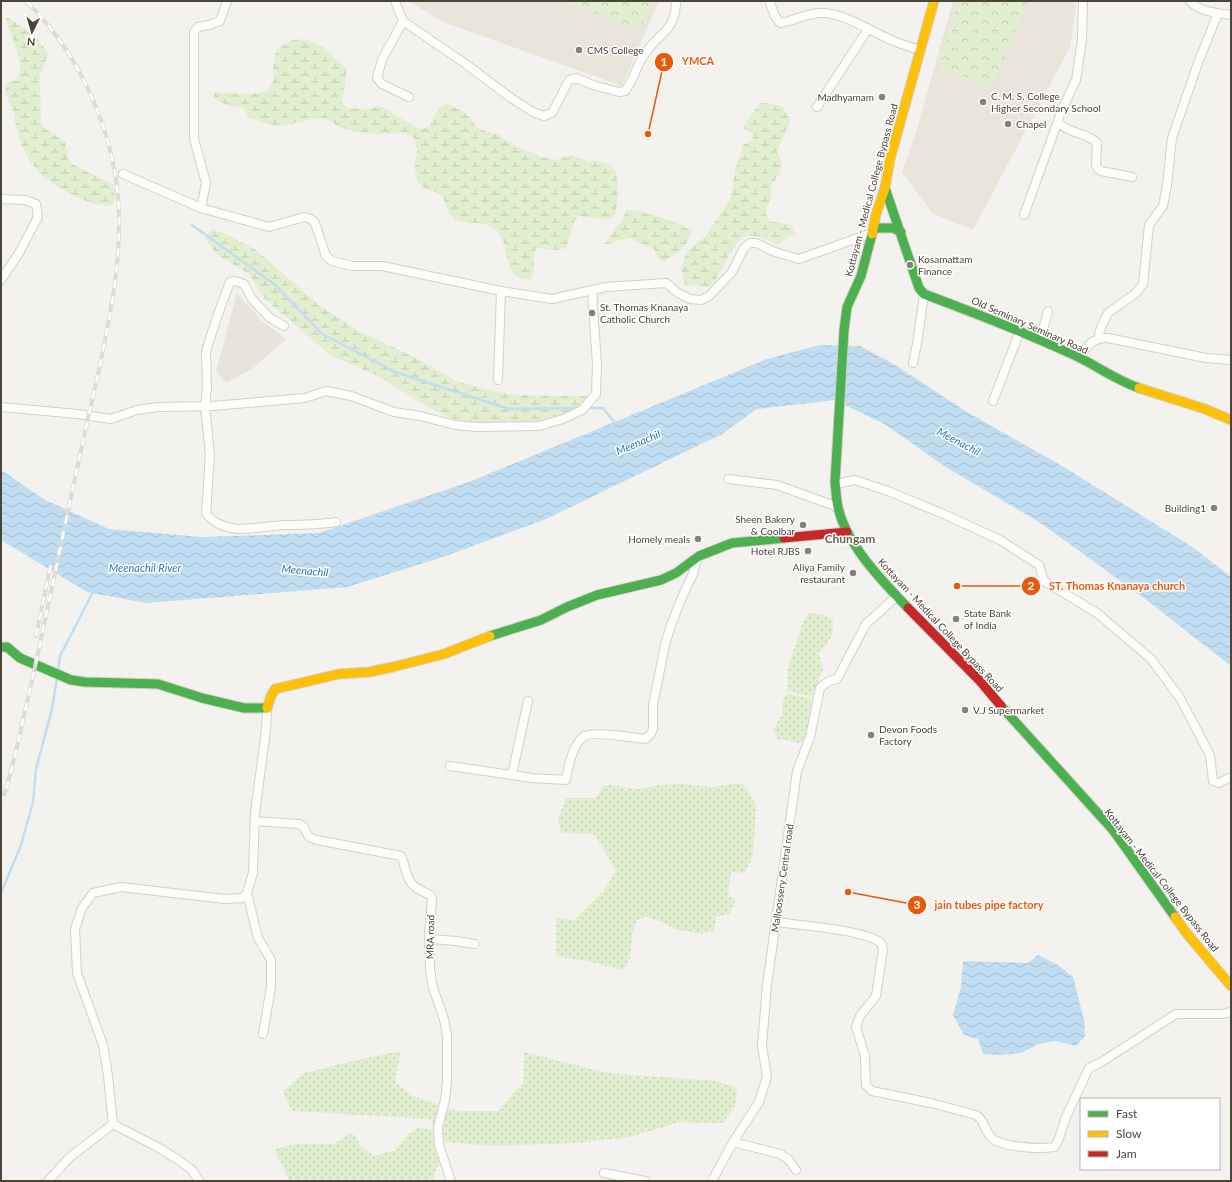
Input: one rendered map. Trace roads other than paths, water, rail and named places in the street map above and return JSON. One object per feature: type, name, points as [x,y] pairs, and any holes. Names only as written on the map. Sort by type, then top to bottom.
[{"type":"main road","name":"Kottayam - Medical College Bypass Road","points":[[934,1],[890,159],[885,188],[876,214],[861,276],[847,307],[844,330],[836,483],[838,507],[847,532],[860,553],[897,596],[980,681],[1016,724],[1113,830],[1188,935],[1231,986]]},
{"type":"main road","points":[[885,188],[919,288],[924,294]]},
{"type":"main road","points":[[873,230],[893,228],[901,232]]},
{"type":"main road","name":"Old Seminary Seminary Road","points":[[924,294],[1020,331],[1078,357],[1126,384],[1208,409],[1231,420]]},
{"type":"main road","points":[[1,647],[7,648],[20,658],[58,675],[85,682],[158,684],[202,698],[237,706],[267,710],[271,696],[275,689],[339,674],[369,672],[444,654],[484,638],[541,620],[567,607],[597,595],[661,580],[676,573],[698,556],[732,543],[847,532]]},
{"type":"street","points":[[201,208],[206,183],[194,139],[194,32],[198,27],[220,21],[227,1]]},
{"type":"street","points":[[395,1],[403,21],[467,65],[511,98],[533,112],[544,116],[552,113],[569,80],[576,78],[592,85],[619,92],[625,91],[630,86],[643,56],[650,46],[670,28],[676,12],[676,1]]},
{"type":"street","points":[[770,1],[775,16],[780,23],[821,13],[832,14],[851,21],[890,40],[921,50]]},
{"type":"street","points":[[1024,215],[1060,114],[1076,80],[1082,40],[1083,1]]},
{"type":"street","points":[[1190,1],[1207,11],[1231,15]]},
{"type":"street","points":[[1100,338],[1099,333],[1108,313],[1136,293],[1143,284],[1149,225],[1163,206],[1167,185],[1172,138],[1198,63],[1218,13]]},
{"type":"street","points":[[403,21],[382,60],[377,78],[382,84],[409,97]]},
{"type":"street","points":[[817,107],[868,29]]},
{"type":"street","points":[[1058,121],[1062,126],[1093,138],[1097,143],[1097,168],[1101,171],[1132,177]]},
{"type":"street","points":[[123,174],[201,208],[269,227],[304,217],[311,219],[315,223],[326,256],[332,261],[352,266],[382,266],[501,291],[552,299],[606,287],[666,283],[678,293],[690,299],[701,300],[709,296],[732,272],[744,248],[750,243],[756,243],[775,252],[799,259],[873,230]]},
{"type":"street","points":[[1,199],[25,200],[36,204],[38,217],[19,253],[1,280]]},
{"type":"street","points":[[284,326],[270,318],[252,299],[244,284],[235,281],[230,282],[216,317],[206,350],[207,387],[205,406],[210,455],[206,513],[210,518],[219,524],[237,529],[284,525],[313,525],[336,522]]},
{"type":"street","points":[[1,407],[78,414],[111,419],[137,410],[158,407],[205,406],[305,398],[326,391],[351,396],[394,412],[420,416],[455,425],[477,427],[539,426],[563,419],[582,410],[596,394],[597,365],[592,290]]},
{"type":"street","points":[[498,380],[501,291]]},
{"type":"street","points":[[913,363],[924,294]]},
{"type":"street","points":[[1040,340],[1048,311]]},
{"type":"street","points":[[993,402],[1020,331]]},
{"type":"street","points":[[1078,357],[1093,341],[1100,338],[1108,338],[1206,358],[1231,360]]},
{"type":"street","points":[[728,479],[777,485],[838,507]]},
{"type":"street","points":[[836,483],[855,480],[888,491],[1000,540],[1038,565],[1044,581],[1097,613],[1151,659],[1180,698],[1210,755],[1213,781],[1219,783],[1231,777]]},
{"type":"street","points":[[450,766],[512,775],[566,780],[572,754],[583,737],[587,734],[644,739],[650,735],[653,729],[653,705],[671,625],[693,574],[698,556]]},
{"type":"street","name":"Malloossery Central road","points":[[712,1181],[733,1142],[759,1102],[767,1077],[762,1046],[767,985],[780,922],[797,771],[810,738],[820,688],[837,679],[866,624],[897,596]]},
{"type":"street","points":[[512,775],[528,701]]},
{"type":"street","points":[[113,1124],[103,1045],[77,973],[75,929],[82,908],[94,893],[121,887],[225,899],[242,898],[247,893],[253,873],[255,813],[266,730],[267,710]]},
{"type":"street","name":"MRA road","points":[[255,821],[298,824],[304,827],[310,838],[401,856],[410,882],[419,890],[431,896],[429,939],[430,970],[433,988],[444,1019],[447,1036],[447,1082],[445,1100],[438,1127],[439,1145],[451,1181]]},
{"type":"street","points":[[247,893],[258,938],[271,960],[271,987],[263,1034]]},
{"type":"street","points":[[780,922],[848,932],[862,935],[881,943],[883,949],[876,996],[860,1016],[856,1027],[864,1056],[866,1085],[872,1091],[931,1103],[976,1116],[981,1119],[990,1136],[996,1141],[1015,1146],[1038,1148],[1054,1147],[1058,1141],[1066,1117],[1089,1068],[1100,1063],[1176,1014],[1222,1014],[1231,1012]]},
{"type":"street","points":[[429,939],[474,944]]},
{"type":"street","points":[[48,1181],[70,1157],[113,1124]]},
{"type":"street","points":[[113,1124],[159,1148],[176,1159],[192,1170],[199,1181]]},
{"type":"street","points":[[733,1142],[780,1154],[788,1159],[796,1170]]},
{"type":"street","points":[[604,1173],[645,1181]]},
{"type":"water","name":"Meenachil River","points":[[820,345],[860,346],[897,366],[967,412],[1064,467],[1194,548],[1231,577],[1231,666],[1144,598],[1042,524],[944,466],[886,425],[835,400],[757,409],[722,434],[546,519],[443,557],[347,587],[146,603],[87,592],[1,540],[1,470],[45,500],[109,529],[201,537],[319,533],[469,482],[767,359]]},
{"type":"water","points":[[1038,955],[1058,965],[1073,977],[1084,1020],[1085,1036],[1076,1046],[1055,1041],[1038,1044],[1021,1053],[1001,1055],[983,1054],[978,1039],[964,1035],[953,1015],[961,987],[963,961],[1028,963]]},
{"type":"waterway","points":[[192,225],[274,284],[322,334],[395,372],[509,409],[580,408]]},
{"type":"waterway","points":[[587,408],[603,408],[615,423]]},
{"type":"waterway","points":[[58,671],[60,656],[94,590]]},
{"type":"waterway","points":[[1,893],[21,845],[33,802],[36,769],[52,709],[57,678]]},
{"type":"railway","points":[[1,804],[19,738],[100,363],[114,288],[119,238],[119,212],[113,161],[97,111],[87,86],[60,41],[44,20],[26,1]]},
{"type":"railway","points":[[36,636],[51,564]]},
{"type":"place","name":"CMS College","points":[[579,50]]},
{"type":"place","name":"Madhyamam","points":[[882,97]]},
{"type":"place","name":"C. M. S. College Higher Secondary School","points":[[983,102]]},
{"type":"place","name":"Chapel","points":[[1008,124]]},
{"type":"place","name":"YMCA","points":[[648,134]]},
{"type":"place","name":"Kosamattam Finance","points":[[910,265]]},
{"type":"place","name":"St. Thomas Knanaya Catholic Church","points":[[592,313]]},
{"type":"place","name":"Building1","points":[[1214,508]]},
{"type":"place","name":"Sheen Bakery & Coolbar","points":[[803,525]]},
{"type":"place","name":"Homely meals","points":[[698,539]]},
{"type":"place","name":"Hotel RJBS","points":[[808,551]]},
{"type":"place","name":"Aliya Family restaurant","points":[[853,573]]},
{"type":"place","name":"ST. Thomas Knanaya church","points":[[957,586]]},
{"type":"place","name":"State Bank of India","points":[[956,619]]},
{"type":"place","name":"V.J Supermarket","points":[[965,710]]},
{"type":"place","name":"Devon Foods Factory","points":[[871,735]]},
{"type":"place","name":"jain tubes pipe factory","points":[[848,892]]},
{"type":"district","name":"Chungam","points":[[850,538]]},
{"type":"water label","name":"Meenachil","points":[[959,441]]},
{"type":"water label","name":"Meenachil","points":[[638,442]]},
{"type":"water label","name":"Meenachil","points":[[305,570]]}]
